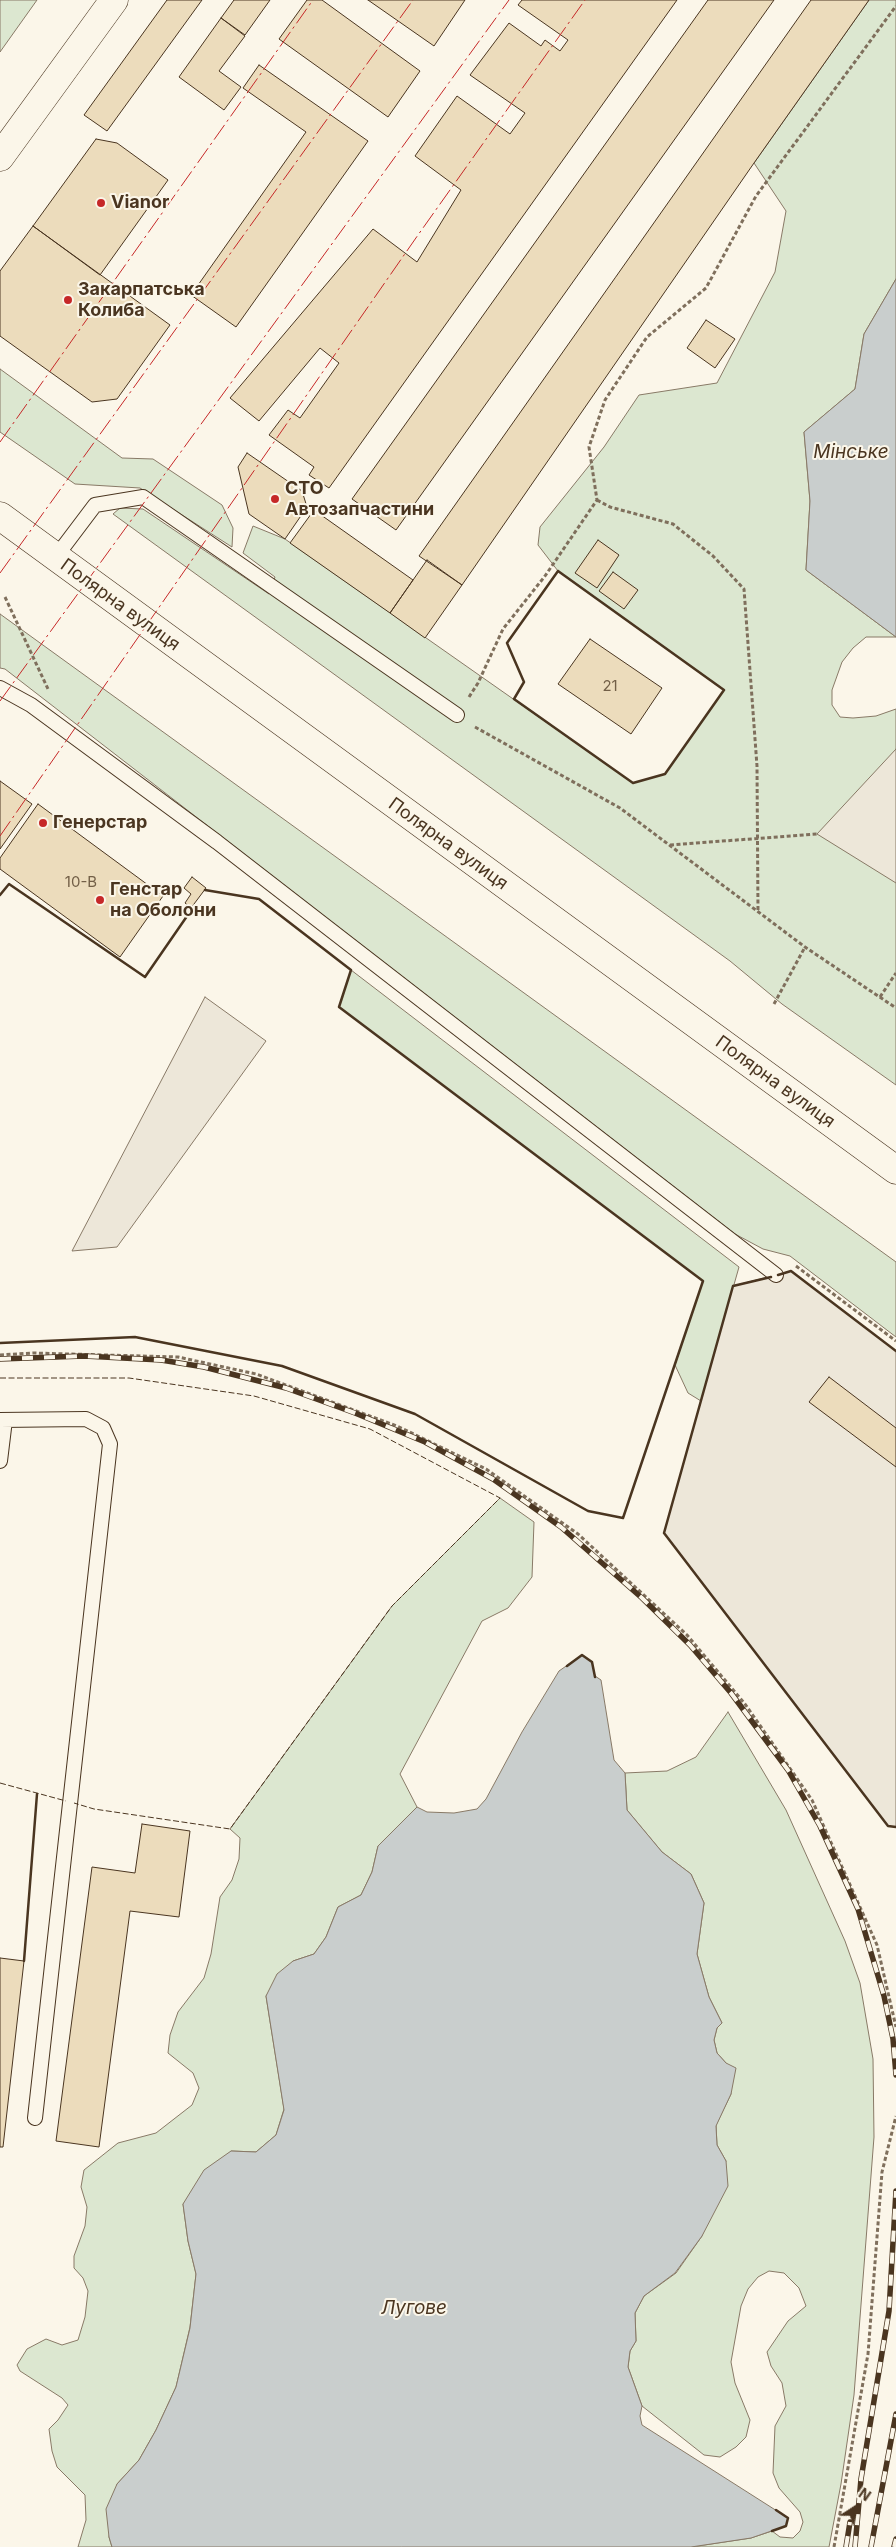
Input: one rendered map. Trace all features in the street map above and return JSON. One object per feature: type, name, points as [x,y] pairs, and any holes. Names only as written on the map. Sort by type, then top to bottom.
[{"type":"main road","points":[[0,158],[114,0]]},
{"type":"main road","name":"Полярна вулиця","points":[[0,516],[896,1170]]},
{"type":"lane","points":[[55,558],[95,505],[143,497],[457,715]]},
{"type":"lane","points":[[0,688],[31,705],[217,842],[776,1275]]},
{"type":"lane","points":[[0,1461],[3,1420],[86,1419],[103,1428],[110,1444],[35,2118]]},
{"type":"path","points":[[457,715],[478,683],[503,629],[545,576],[597,500],[589,446],[605,400],[647,337],[706,288],[756,196],[896,6]]},
{"type":"path","points":[[597,500],[610,507],[673,524],[713,556],[744,589],[757,766],[758,911]]},
{"type":"path","points":[[474,727],[620,808],[805,948],[896,1008]]},
{"type":"path","points":[[670,845],[817,834]]},
{"type":"path","points":[[774,1004],[805,948]]},
{"type":"path","points":[[880,997],[896,973]]},
{"type":"path","points":[[795,1264],[896,1341]]},
{"type":"path","points":[[0,1355],[33,1353],[178,1358],[256,1374],[398,1426],[486,1469],[578,1534],[687,1635],[746,1704],[812,1800],[877,1945],[896,2027]]},
{"type":"path","points":[[834,2547],[868,2354],[882,2172],[896,2116]]},
{"type":"green space","points":[[0,0],[37,0],[0,52]]},
{"type":"green space","points":[[869,0],[896,0],[896,279],[864,334],[855,389],[804,432],[810,501],[806,570],[896,637],[866,637],[853,648],[842,662],[832,690],[832,705],[840,717],[853,718],[876,716],[896,709],[896,1085],[782,1004],[730,961],[113,514],[120,508],[143,509],[269,594],[275,577],[243,553],[253,526],[285,539],[633,783],[665,774],[724,690],[558,571],[538,545],[540,527],[604,447],[639,395],[717,383],[775,272],[786,211],[754,163]]},
{"type":"green space","points":[[0,369],[122,458],[153,459],[222,505],[233,528],[232,547],[140,488],[75,484],[0,432]]},
{"type":"green space","points":[[0,614],[896,1262],[896,1337],[790,1256],[763,1249],[735,1234],[5,669],[0,668]]},
{"type":"green space","points":[[351,970],[739,1267],[701,1401],[688,1393],[675,1365],[703,1281],[339,1007]]},
{"type":"green space","points":[[500,1498],[534,1522],[532,1577],[508,1608],[482,1621],[400,1774],[417,1807],[378,1846],[372,1872],[361,1895],[338,1907],[326,1937],[314,1954],[293,1961],[266,1996],[284,2109],[276,2135],[256,2152],[231,2151],[183,2204],[188,2241],[196,2274],[190,2327],[176,2387],[156,2430],[139,2460],[117,2484],[109,2537],[112,2547],[78,2547],[86,2520],[85,2495],[57,2467],[52,2451],[49,2429],[68,2405],[62,2398],[20,2371],[17,2365],[27,2349],[46,2339],[62,2345],[78,2340],[85,2317],[88,2291],[83,2278],[74,2268],[74,2256],[85,2226],[87,2207],[81,2187],[84,2170],[118,2143],[156,2133],[192,2105],[199,2088],[193,2073],[168,2053],[170,2035],[178,2012],[204,1978],[211,1954],[220,1897],[232,1880],[239,1859],[240,1838],[230,1829],[392,1606]]},
{"type":"green space","points":[[728,1712],[786,1810],[845,1941],[860,1983],[873,2059],[874,2137],[854,2395],[841,2484],[829,2547],[691,2547],[751,2538],[772,2531],[780,2537],[793,2538],[800,2531],[803,2522],[800,2512],[779,2488],[773,2473],[775,2426],[786,2406],[782,2383],[771,2366],[767,2352],[788,2321],[806,2306],[799,2288],[784,2273],[769,2271],[758,2277],[748,2289],[741,2306],[731,2362],[735,2383],[750,2420],[746,2437],[736,2447],[720,2457],[704,2455],[642,2406],[628,2367],[630,2351],[636,2341],[635,2313],[644,2296],[676,2273],[702,2236],[726,2161],[717,2145],[716,2125],[731,2094],[726,2063],[717,2053],[714,2040],[717,2028],[722,2023],[709,1997],[697,1954],[704,1903],[691,1874],[662,1852],[627,1810],[625,1773],[667,1771],[696,1757]]},
{"type":"shaded area","points":[[896,749],[896,883],[817,834]]},
{"type":"shaded area","points":[[205,997],[266,1041],[117,1247],[72,1251]]},
{"type":"shaded area","points":[[791,1271],[896,1351],[896,1827],[888,1826],[664,1533],[733,1286]]},
{"type":"water","name":"Мінське","points":[[896,279],[896,637],[806,570],[810,501],[804,432],[855,389],[864,334]]},
{"type":"water","name":"Лугове","points":[[582,1655],[592,1662],[595,1676],[601,1680],[614,1760],[625,1773],[627,1810],[662,1852],[691,1874],[704,1903],[697,1954],[709,1997],[722,2023],[717,2028],[714,2040],[717,2053],[726,2063],[736,2068],[731,2094],[716,2126],[717,2145],[726,2161],[728,2186],[702,2236],[675,2273],[644,2296],[635,2313],[636,2341],[630,2351],[628,2367],[642,2406],[640,2416],[642,2425],[788,2518],[786,2526],[751,2538],[691,2547],[112,2547],[106,2509],[117,2484],[139,2460],[156,2430],[176,2387],[190,2328],[196,2274],[188,2241],[183,2204],[204,2170],[231,2151],[256,2152],[276,2135],[284,2110],[266,1996],[277,1974],[293,1961],[314,1954],[326,1937],[338,1907],[361,1895],[372,1872],[378,1846],[417,1807],[427,1812],[454,1813],[477,1809],[486,1799],[522,1732],[559,1671]]},
{"type":"building","points":[[167,0],[202,0],[107,131],[84,115]]},
{"type":"building","points":[[234,0],[270,0],[245,35],[221,18]]},
{"type":"building","points":[[307,0],[322,0],[420,71],[388,117],[279,39]]},
{"type":"building","points":[[368,0],[465,0],[434,46]]},
{"type":"building","points":[[522,0],[677,0],[329,488],[309,475],[314,467],[269,435],[288,410],[300,418],[339,363],[320,348],[259,421],[230,398],[373,229],[417,262],[461,190],[415,156],[457,96],[510,134],[525,113],[470,75],[509,23],[541,46],[545,40],[560,51],[568,40],[518,5]]},
{"type":"building","points":[[708,0],[774,0],[396,530],[352,499]]},
{"type":"building","points":[[811,0],[869,0],[462,585],[419,556]]},
{"type":"building","points":[[221,18],[245,36],[219,71],[241,87],[224,110],[179,77]]},
{"type":"building","points":[[259,65],[368,141],[236,327],[191,295],[306,132],[243,88]]},
{"type":"building","name":"Vianor","points":[[96,139],[117,143],[168,180],[100,275],[33,226]]},
{"type":"building","name":"Закарпатська Колиба","points":[[33,226],[170,325],[117,399],[92,402],[0,336],[0,271]]},
{"type":"building","points":[[706,320],[735,339],[715,368],[687,348]]},
{"type":"building","name":"СТО Автозапчастини","points":[[247,453],[302,491],[307,507],[285,539],[249,514],[238,467]]},
{"type":"building","points":[[314,510],[413,580],[390,613],[290,543]]},
{"type":"building","points":[[598,540],[619,555],[597,588],[575,573]]},
{"type":"building","points":[[427,560],[462,585],[425,638],[390,613]]},
{"type":"building","points":[[613,572],[638,590],[624,609],[599,591]]},
{"type":"building","points":[[590,639],[662,688],[631,734],[558,684]]},
{"type":"building","points":[[0,781],[32,804],[0,849]]},
{"type":"building","points":[[38,804],[163,896],[120,957],[0,869],[0,858]]},
{"type":"building","points":[[192,877],[206,888],[191,908],[185,903],[191,894],[184,888]]},
{"type":"building","points":[[829,1377],[896,1428],[896,1467],[809,1402]]},
{"type":"building","points":[[142,1824],[190,1831],[179,1917],[130,1911],[99,2147],[56,2141],[92,1867],[135,1873]]},
{"type":"building","points":[[0,1958],[24,1961],[3,2147],[0,2147]]},
{"type":"railway","points":[[0,1359],[84,1356],[161,1360],[204,1367],[286,1388],[355,1413],[425,1442],[493,1479],[561,1527],[642,1598],[690,1645],[731,1693],[788,1770],[820,1826],[858,1909],[884,1996],[893,2039],[896,2075]]},
{"type":"railway","points":[[855,2547],[861,2479],[889,2311],[896,2191]]},
{"type":"railway","points":[[871,2547],[896,2414]]},
{"type":"railway","points":[[846,2547],[850,2522]]},
{"type":"railway","points":[[894,2547],[896,2539]]},
{"type":"fence","points":[[0,1378],[129,1378],[254,1396],[370,1429],[500,1498],[392,1606],[230,1829],[94,1809],[74,1803]]},
{"type":"fence","points":[[0,1783],[66,1801]]},
{"type":"wall","points":[[558,571],[724,690],[665,774],[633,783],[514,699],[524,682],[507,643],[558,571]]},
{"type":"wall","points":[[0,895],[9,884],[145,977],[194,906]]},
{"type":"wall","points":[[0,1343],[135,1337],[282,1366],[415,1414],[588,1511],[623,1518],[703,1281],[339,1007],[351,970],[259,899],[205,890]]},
{"type":"wall","points":[[778,1275],[791,1271],[896,1351]]},
{"type":"wall","points":[[771,1277],[733,1286],[664,1533],[888,1826],[896,1827]]},
{"type":"wall","points":[[567,1666],[582,1655],[592,1662],[595,1677]]},
{"type":"wall","points":[[24,1961],[37,1794]]},
{"type":"wall","points":[[772,2531],[786,2526],[788,2518],[776,2510]]},
{"type":"power","points":[[0,442],[313,0]]},
{"type":"power","points":[[0,573],[413,0]]},
{"type":"power","points":[[0,701],[509,0]]},
{"type":"power","points":[[0,836],[418,235],[585,0]]},
{"type":"place","name":"Vianor","points":[[101,203]]},
{"type":"place","name":"Закарпатська Колиба","points":[[68,300]]},
{"type":"place","name":"СТО Автозапчастини","points":[[275,499]]},
{"type":"place","name":"Генерстар","points":[[43,823]]},
{"type":"place","name":"Генстар на Оболони","points":[[100,900]]}]
